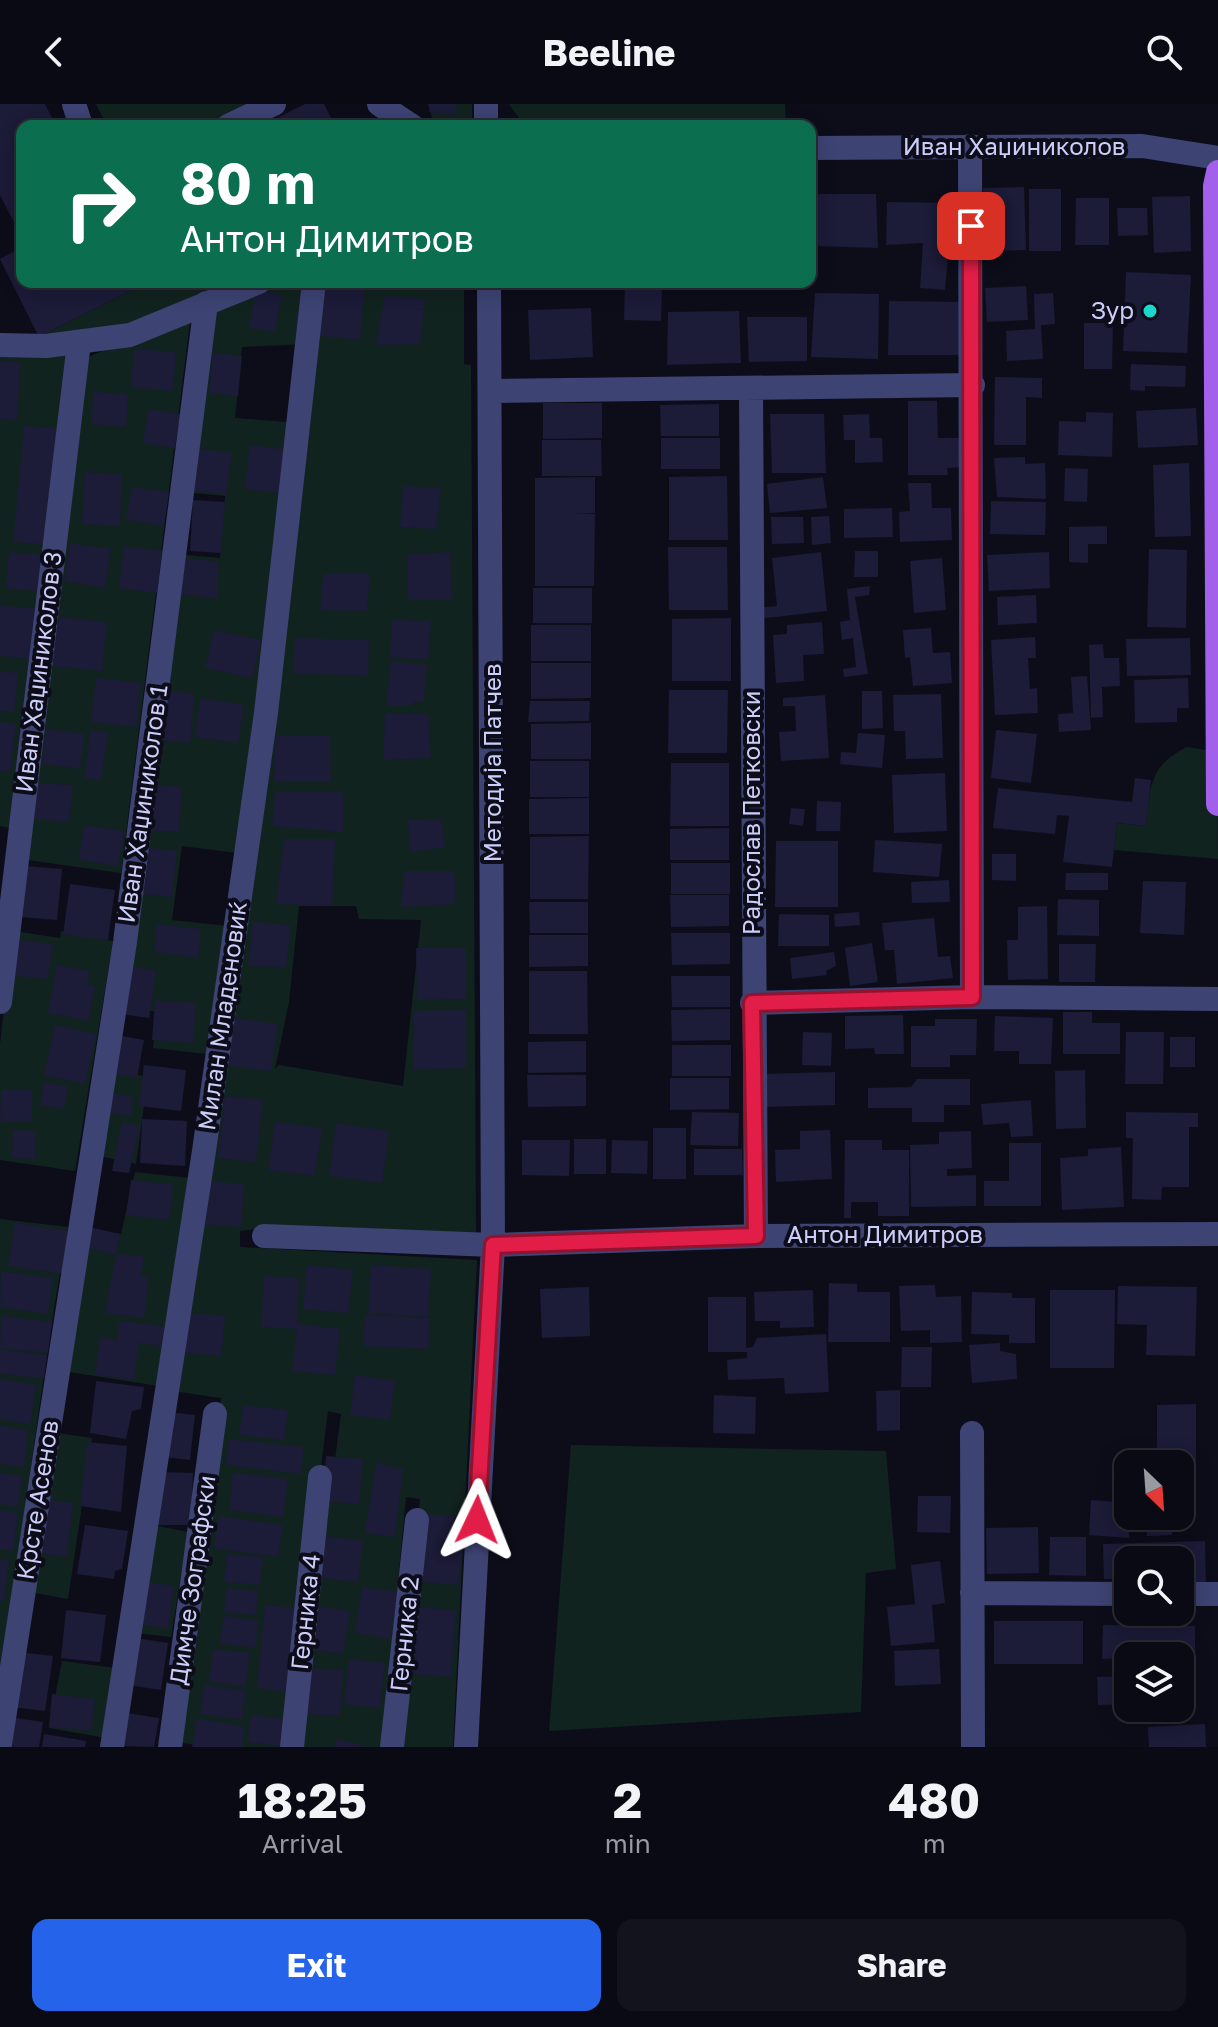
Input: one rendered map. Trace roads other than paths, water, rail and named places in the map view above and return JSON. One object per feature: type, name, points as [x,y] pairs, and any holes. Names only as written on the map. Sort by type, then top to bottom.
[{"type":"main road","points":[[1218,172],[1215,186],[1214,489],[1218,804]]},
{"type":"street","points":[[241,120],[274,104]]},
{"type":"street","points":[[379,104],[403,120]]},
{"type":"street","points":[[970,146],[973,385],[972,997]]},
{"type":"street","name":"Иван Хаџиниколов","points":[[816,148],[1142,146],[1218,158]]},
{"type":"street","points":[[0,345],[46,346],[130,335],[244,288]]},
{"type":"street","name":"Милан Младеновиќ","points":[[112,1747],[204,1151],[266,713],[313,288]]},
{"type":"street","name":"Методија Патчев","points":[[466,1747],[493,1245],[492,391],[489,288]]},
{"type":"street","name":"Иван Хаџиниколов 1","points":[[68,1303],[125,942],[206,303]]},
{"type":"street","name":"Иван Хаџиниколов 3","points":[[0,1002],[79,342]]},
{"type":"street","points":[[492,391],[973,385]]},
{"type":"street","name":"Радослав Петковски","points":[[751,389],[752,1003],[756,1236]]},
{"type":"street","points":[[752,1003],[972,997],[1218,999]]},
{"type":"street","name":"Антон Димитров","points":[[264,1236],[493,1245],[756,1236],[1218,1234]]},
{"type":"street","name":"Крсте Асенов","points":[[0,1744],[68,1303]]},
{"type":"street","name":"Димче Зографски","points":[[170,1747],[215,1414]]},
{"type":"street","points":[[972,1433],[973,1747]]},
{"type":"street","name":"Герника 4","points":[[292,1747],[320,1477]]},
{"type":"street","name":"Герника 2","points":[[392,1747],[417,1520]]},
{"type":"street","points":[[972,1593],[1114,1594]]},
{"type":"street","points":[[1194,1594],[1218,1594]]},
{"type":"place","name":"Зур","points":[[1150,311]]}]
